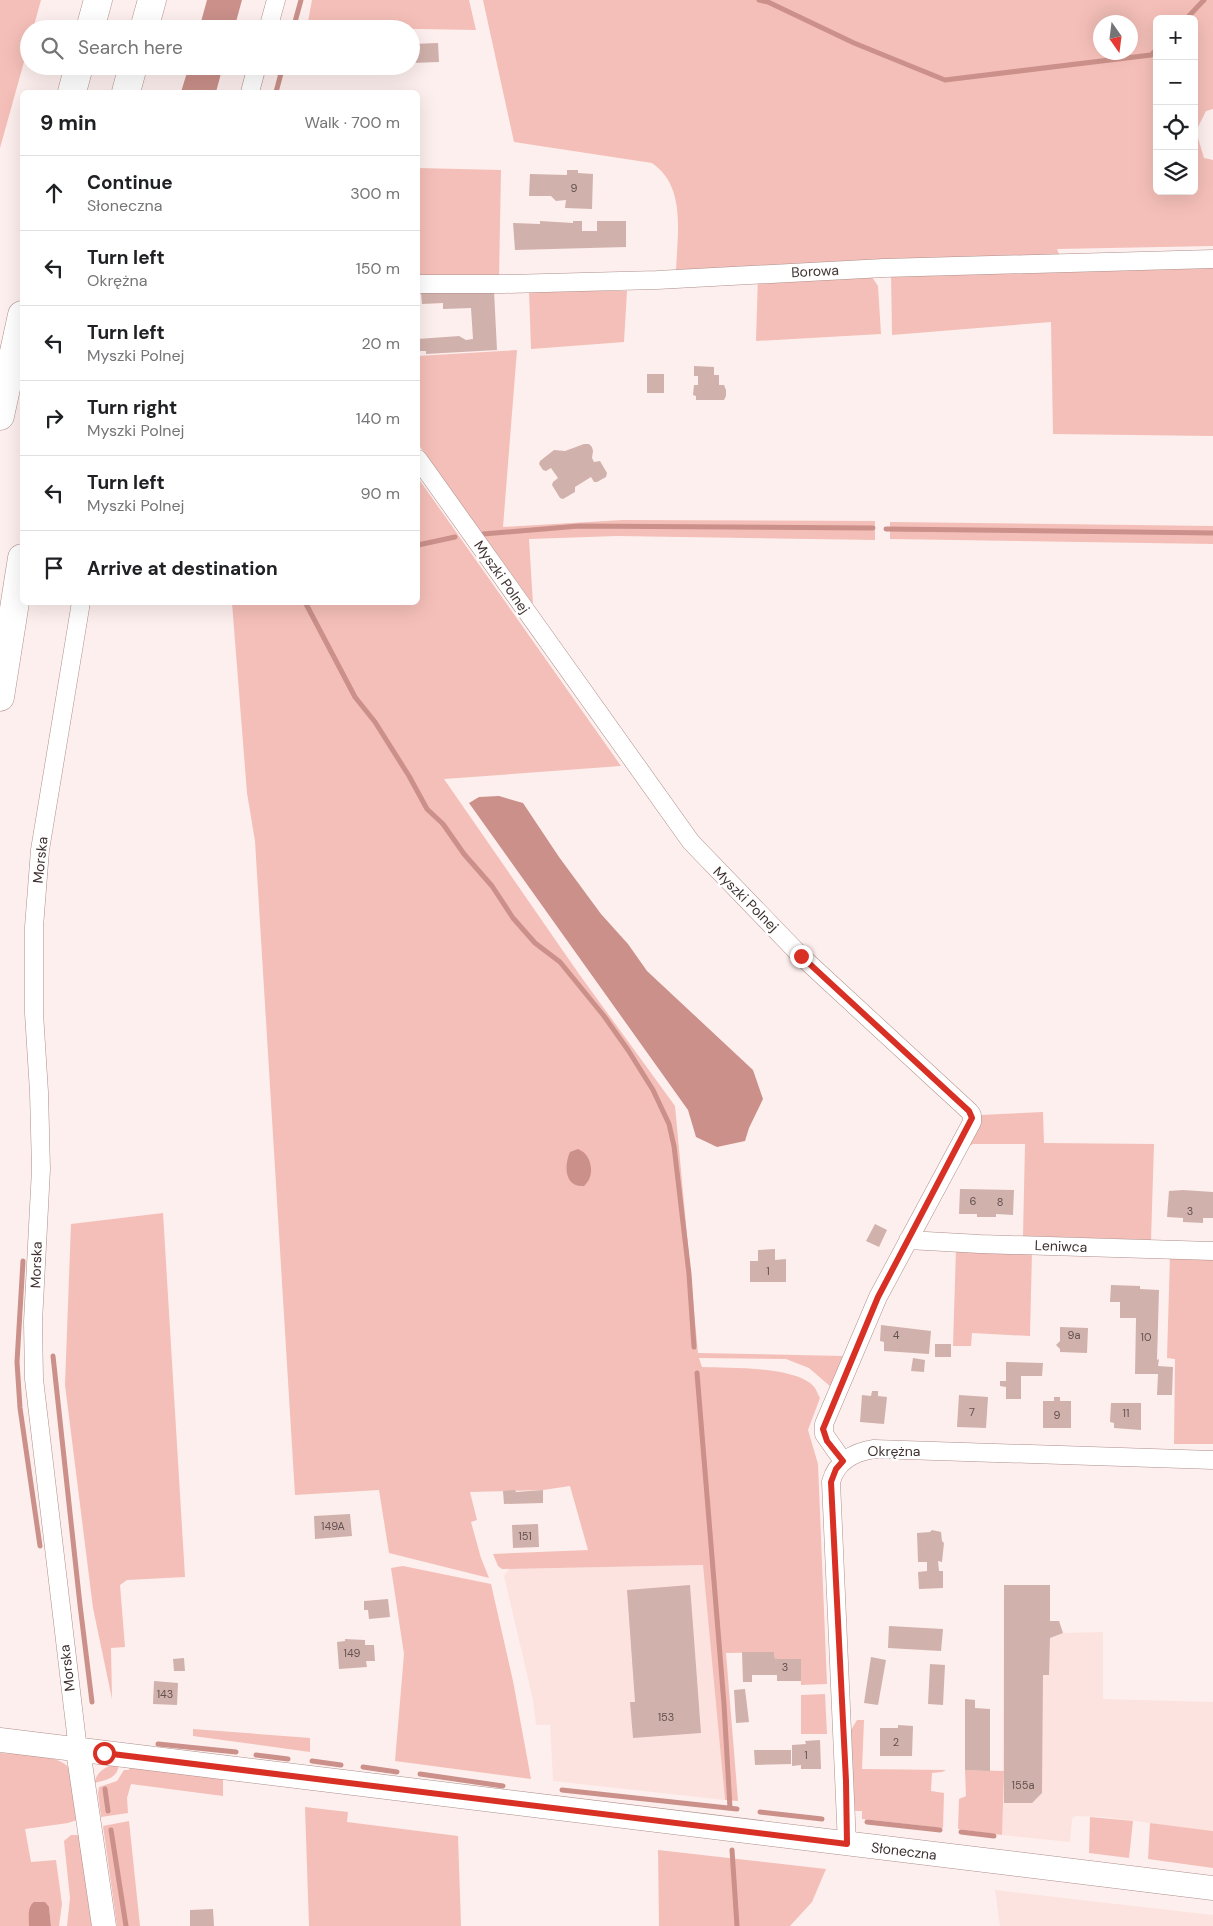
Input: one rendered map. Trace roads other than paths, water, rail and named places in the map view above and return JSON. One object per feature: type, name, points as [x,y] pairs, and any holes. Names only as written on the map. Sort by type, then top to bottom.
[{"type":"highway","points":[[92,20],[98,0]]},
{"type":"highway","points":[[146,20],[152,0]]},
{"type":"highway","points":[[73,90],[77,75]]},
{"type":"highway","points":[[127,90],[131,75]]},
{"type":"highway","points":[[0,416],[20,324]]},
{"type":"highway","points":[[0,698],[20,571]]},
{"type":"main road","name":"Słoneczna","points":[[0,1740],[1213,1888]]},
{"type":"main road","name":"Morska","points":[[78,1750],[104,1926]]},
{"type":"street","points":[[270,20],[276,0]]},
{"type":"street","points":[[251,90],[255,75]]},
{"type":"street","name":"Borowa","points":[[420,284],[657,280],[884,268],[1213,260]]},
{"type":"street","name":"Myszki Polnej","points":[[420,462],[690,842],[801,956],[972,1115],[972,1122],[867,1320],[824,1424],[824,1434],[843,1461]]},
{"type":"street","name":"Morska","points":[[78,1750],[34,1379],[33,1322],[41,1169],[34,1013],[34,926],[40,850],[81,605]]},
{"type":"street","name":"Leniwca","points":[[908,1240],[1213,1251]]},
{"type":"street","name":"Okrężna","points":[[843,1461],[862,1450],[874,1449],[1213,1460]]},
{"type":"street","points":[[843,1461],[836,1469],[831,1482],[846,1781],[847,1844]]},
{"type":"waterway","points":[[295,20],[301,0]]},
{"type":"waterway","points":[[759,0],[768,2],[854,43],[945,80],[1151,55],[1153,53]]},
{"type":"waterway","points":[[1190,15],[1204,0]]},
{"type":"waterway","points":[[277,90],[281,75]]},
{"type":"waterway","points":[[483,534],[579,526],[873,528]]},
{"type":"waterway","points":[[886,529],[1213,533]]},
{"type":"waterway","points":[[420,545],[455,537]]},
{"type":"waterway","points":[[307,605],[355,697],[375,722],[427,809],[443,824],[464,854],[492,886],[513,918],[535,943],[560,962],[604,1016],[653,1090],[669,1124],[674,1146],[689,1274],[694,1347]]},
{"type":"waterway","points":[[23,1261],[17,1362],[20,1408],[40,1546]]},
{"type":"waterway","points":[[53,1356],[92,1702]]},
{"type":"waterway","points":[[697,1373],[724,1704],[730,1808]]},
{"type":"waterway","points":[[158,1744],[236,1752]]},
{"type":"waterway","points":[[256,1755],[288,1759]]},
{"type":"waterway","points":[[312,1761],[341,1765]]},
{"type":"waterway","points":[[363,1767],[397,1772]]},
{"type":"waterway","points":[[420,1774],[503,1786]]},
{"type":"waterway","points":[[105,1789],[108,1811]]},
{"type":"waterway","points":[[562,1790],[737,1809]]},
{"type":"waterway","points":[[760,1812],[822,1819]]},
{"type":"waterway","points":[[867,1822],[940,1830]]},
{"type":"waterway","points":[[111,1830],[126,1926]]},
{"type":"waterway","points":[[961,1832],[994,1836]]},
{"type":"waterway","points":[[732,1850],[737,1926]]}]
